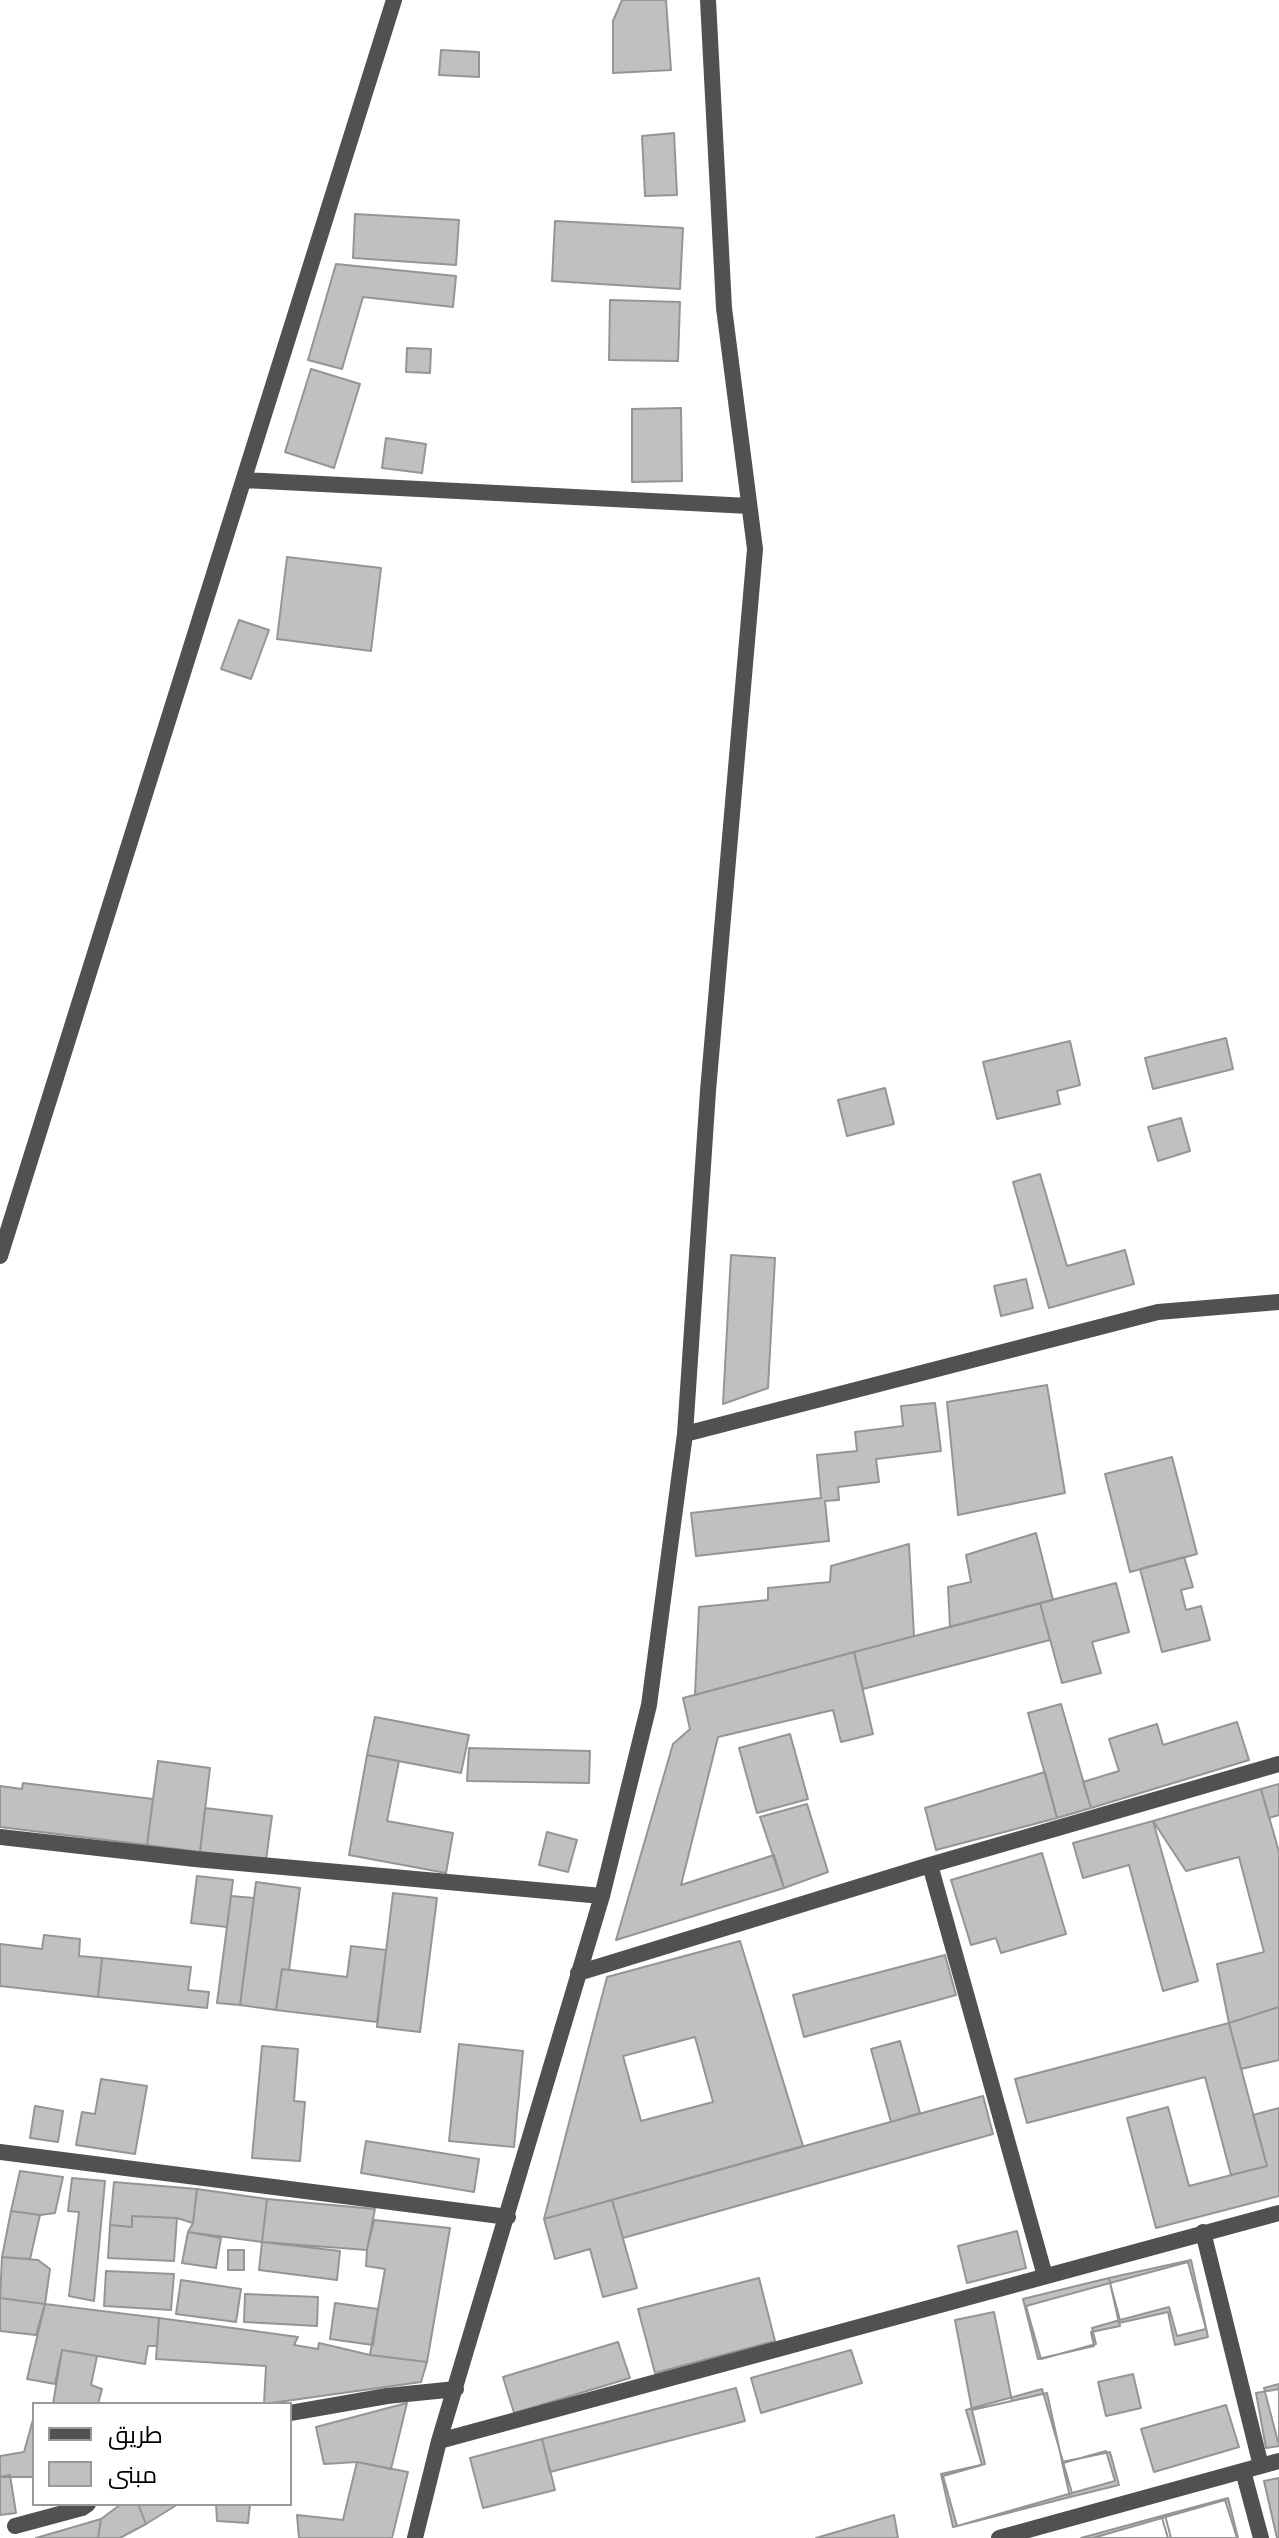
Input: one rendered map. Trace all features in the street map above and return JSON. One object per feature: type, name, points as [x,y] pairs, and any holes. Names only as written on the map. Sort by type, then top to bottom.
[{"type":"street","points":[[0,1256],[394,0]]},
{"type":"street","points":[[415,2538],[439,2441],[602,1896],[649,1705],[685,1434],[708,1091],[755,549],[724,308],[708,0]]},
{"type":"street","points":[[244,480],[749,506]]},
{"type":"street","points":[[685,1434],[1158,1312],[1279,1302]]},
{"type":"street","points":[[578,1973],[930,1865],[1279,1764]]},
{"type":"street","points":[[0,1837],[195,1859],[602,1896]]},
{"type":"street","points":[[930,1865],[1045,2276]]},
{"type":"street","points":[[0,2152],[508,2217]]},
{"type":"street","points":[[439,2441],[1279,2213]]},
{"type":"street","points":[[1203,2232],[1261,2466]]},
{"type":"street","points":[[292,2413],[387,2396],[456,2389]]},
{"type":"street","points":[[999,2538],[1279,2461]]},
{"type":"street","points":[[1243,2471],[1261,2538]]},
{"type":"street","points":[[15,2526],[85,2506]]},
{"type":"building","points":[[622,0],[666,0],[671,70],[613,73],[613,21]]},
{"type":"building","points":[[441,50],[479,52],[479,77],[439,75]]},
{"type":"building","points":[[674,133],[677,195],[645,196],[642,136]]},
{"type":"building","points":[[355,214],[459,220],[456,265],[353,258]]},
{"type":"building","points":[[555,221],[683,228],[680,289],[552,281]]},
{"type":"building","points":[[336,264],[456,276],[453,307],[363,297],[342,369],[308,360]]},
{"type":"building","points":[[610,300],[680,302],[678,361],[609,360]]},
{"type":"building","points":[[407,348],[431,349],[430,373],[406,372]]},
{"type":"building","points":[[311,369],[360,384],[334,468],[285,452]]},
{"type":"building","points":[[681,408],[682,481],[632,482],[632,409]]},
{"type":"building","points":[[386,438],[426,444],[422,473],[382,468]]},
{"type":"building","points":[[287,557],[381,568],[371,651],[277,639]]},
{"type":"building","points":[[239,620],[269,630],[251,679],[221,669]]},
{"type":"building","points":[[1226,1038],[1233,1069],[1153,1089],[1145,1058]]},
{"type":"building","points":[[1070,1041],[1080,1085],[1057,1091],[1060,1104],[997,1119],[983,1062]]},
{"type":"building","points":[[885,1088],[894,1124],[847,1136],[838,1100]]},
{"type":"building","points":[[1181,1118],[1190,1151],[1158,1161],[1148,1127]]},
{"type":"building","points":[[1040,1174],[1067,1266],[1125,1250],[1134,1284],[1049,1308],[1013,1182]]},
{"type":"building","points":[[731,1255],[775,1258],[768,1388],[723,1404]]},
{"type":"building","points":[[1026,1279],[1033,1308],[1001,1316],[994,1286]]},
{"type":"building","points":[[1047,1385],[1065,1493],[958,1515],[947,1402]]},
{"type":"building","points":[[935,1403],[941,1451],[876,1459],[879,1482],[838,1487],[839,1500],[825,1501],[829,1541],[696,1556],[691,1513],[821,1498],[817,1455],[857,1451],[855,1432],[903,1426],[901,1406]]},
{"type":"building","points":[[1172,1457],[1197,1554],[1130,1572],[1105,1474]]},
{"type":"building","points":[[1036,1533],[1053,1600],[950,1627],[948,1587],[971,1582],[966,1555]]},
{"type":"building","points":[[909,1544],[914,1636],[695,1695],[699,1607],[768,1600],[768,1588],[830,1582],[831,1566]]},
{"type":"building","points":[[1184,1557],[1193,1587],[1181,1590],[1186,1610],[1201,1606],[1210,1640],[1162,1652],[1140,1569]]},
{"type":"building","points":[[1116,1583],[1129,1632],[1092,1642],[1101,1673],[1062,1683],[1040,1603]]},
{"type":"building","points":[[1040,1603],[1050,1640],[863,1689],[854,1652]]},
{"type":"building","points":[[854,1652],[873,1734],[841,1742],[833,1710],[718,1737],[681,1885],[774,1855],[784,1888],[616,1940],[673,1744],[690,1729],[683,1698]]},
{"type":"building","points":[[1061,1704],[1091,1808],[1057,1818],[1028,1713]]},
{"type":"building","points":[[375,1717],[469,1735],[461,1773],[367,1755]]},
{"type":"building","points":[[1237,1722],[1249,1760],[1091,1808],[1083,1782],[1119,1771],[1109,1739],[1157,1724],[1163,1745]]},
{"type":"building","points":[[790,1734],[808,1799],[757,1813],[739,1748]]},
{"type":"building","points":[[469,1748],[590,1751],[589,1783],[467,1781]]},
{"type":"building","points":[[367,1755],[399,1761],[387,1821],[453,1833],[446,1873],[349,1855]]},
{"type":"building","points":[[158,1761],[210,1768],[200,1852],[147,1845]]},
{"type":"building","points":[[1045,1772],[1057,1818],[936,1850],[925,1808]]},
{"type":"building","points":[[23,1783],[153,1799],[147,1845],[0,1827],[0,1786],[22,1789]]},
{"type":"building","points":[[1279,1784],[1279,1815],[1269,1818],[1261,1789]]},
{"type":"building","points":[[1261,1789],[1279,1852],[1279,2007],[1229,2023],[1217,1964],[1264,1952],[1239,1857],[1186,1871],[1153,1821]]},
{"type":"building","points":[[807,1804],[828,1872],[784,1888],[760,1817]]},
{"type":"building","points":[[205,1808],[272,1816],[266,1860],[200,1852]]},
{"type":"building","points":[[1153,1821],[1198,1981],[1163,1991],[1129,1865],[1083,1878],[1073,1843]]},
{"type":"building","points":[[547,1832],[577,1840],[568,1872],[539,1865]]},
{"type":"building","points":[[1042,1853],[1066,1934],[1001,1953],[996,1938],[971,1945],[951,1880]]},
{"type":"building","points":[[197,1876],[233,1880],[227,1927],[191,1923]]},
{"type":"building","points":[[256,1882],[300,1888],[289,1970],[282,1969],[276,2010],[240,2005]]},
{"type":"building","points":[[393,1893],[437,1898],[420,2032],[377,2027]]},
{"type":"building","points":[[231,1896],[254,1898],[240,2005],[217,2003]]},
{"type":"building","points":[[44,1935],[80,1939],[79,1956],[102,1958],[98,1997],[0,1986],[0,1944],[42,1949]]},
{"type":"building","points":[[740,1941],[803,2146],[544,2219],[607,1977]],"holes":[[[695,2037],[713,2102],[641,2121],[623,2056]]]},
{"type":"building","points":[[351,1946],[386,1950],[377,2022],[276,2010],[282,1969],[347,1977]]},
{"type":"building","points":[[945,1955],[956,1995],[804,2037],[793,1995]]},
{"type":"building","points":[[102,1958],[191,1967],[188,1990],[209,1992],[207,2008],[98,1997]]},
{"type":"building","points":[[1279,2007],[1279,2060],[1241,2069],[1229,2023]]},
{"type":"building","points":[[1229,2023],[1267,2166],[1231,2175],[1205,2077],[1027,2123],[1015,2079]]},
{"type":"building","points":[[900,2041],[920,2113],[891,2122],[871,2049]]},
{"type":"building","points":[[459,2044],[523,2051],[514,2147],[449,2141]]},
{"type":"building","points":[[262,2046],[298,2049],[294,2101],[305,2102],[300,2161],[252,2158]]},
{"type":"building","points":[[101,2079],[147,2086],[135,2154],[76,2145],[82,2112],[95,2114]]},
{"type":"building","points":[[983,2096],[993,2134],[623,2238],[612,2200]]},
{"type":"building","points":[[35,2106],[63,2111],[58,2142],[30,2138]]},
{"type":"building","points":[[1168,2107],[1189,2186],[1267,2166],[1253,2115],[1279,2108],[1279,2196],[1156,2228],[1127,2118]]},
{"type":"building","points":[[366,2141],[479,2159],[474,2192],[361,2173]]},
{"type":"building","points":[[20,2171],[63,2177],[55,2213],[40,2215],[11,2211]]},
{"type":"building","points":[[72,2178],[105,2181],[94,2301],[69,2296],[79,2212],[68,2211]]},
{"type":"building","points":[[114,2182],[197,2189],[193,2223],[177,2218],[132,2216],[132,2227],[110,2225]]},
{"type":"building","points":[[197,2189],[267,2199],[262,2242],[188,2232],[193,2223]]},
{"type":"building","points":[[267,2199],[375,2209],[367,2250],[262,2242]]},
{"type":"building","points":[[612,2200],[637,2288],[603,2297],[590,2249],[555,2259],[544,2219]]},
{"type":"building","points":[[11,2211],[40,2215],[30,2259],[2,2257]]},
{"type":"building","points":[[132,2216],[177,2218],[174,2261],[108,2258],[110,2225],[132,2227]]},
{"type":"building","points":[[374,2220],[450,2228],[427,2362],[370,2355],[385,2269],[366,2266]]},
{"type":"building","points":[[1017,2231],[1026,2268],[967,2283],[958,2246]]},
{"type":"building","points":[[188,2232],[221,2238],[216,2268],[182,2263]]},
{"type":"building","points":[[262,2242],[340,2251],[337,2280],[259,2270]]},
{"type":"building","points":[[228,2250],[244,2250],[244,2270],[228,2270]]},
{"type":"building","points":[[2,2257],[38,2260],[50,2269],[45,2304],[0,2298]]},
{"type":"building","points":[[1191,2260],[1208,2337],[1175,2345],[1168,2312],[1119,2323],[1109,2278]]},
{"type":"building","points":[[1188,2262],[1206,2329],[1177,2336],[1169,2307],[1120,2320],[1110,2283]]},
{"type":"building","points":[[106,2271],[174,2274],[171,2310],[104,2306]]},
{"type":"building","points":[[759,2278],[775,2341],[655,2373],[638,2309]]},
{"type":"building","points":[[1109,2278],[1120,2326],[1091,2332],[1094,2346],[1038,2359],[1023,2299]]},
{"type":"building","points":[[181,2280],[241,2289],[236,2322],[176,2314]]},
{"type":"building","points":[[1110,2283],[1120,2320],[1092,2328],[1096,2344],[1041,2359],[1026,2306]]},
{"type":"building","points":[[245,2294],[318,2297],[317,2326],[244,2322]]},
{"type":"building","points":[[0,2298],[45,2304],[36,2335],[0,2331]]},
{"type":"building","points":[[335,2303],[378,2309],[373,2345],[330,2339]]},
{"type":"building","points":[[45,2304],[159,2318],[157,2346],[148,2346],[145,2364],[62,2350],[55,2384],[27,2379]]},
{"type":"building","points":[[994,2312],[1012,2401],[972,2410],[955,2320]]},
{"type":"building","points":[[159,2318],[298,2337],[294,2345],[318,2349],[319,2343],[370,2355],[427,2362],[421,2382],[264,2402],[266,2366],[156,2359]]},
{"type":"building","points":[[618,2342],[630,2378],[514,2413],[503,2377]]},
{"type":"building","points":[[62,2350],[97,2356],[91,2385],[102,2389],[99,2402],[53,2402]]},
{"type":"building","points":[[851,2350],[862,2383],[761,2413],[751,2378]]},
{"type":"building","points":[[1133,2374],[1141,2408],[1106,2416],[1098,2382]]},
{"type":"building","points":[[1279,2384],[1279,2441],[1278,2442],[1264,2388]]},
{"type":"building","points":[[736,2388],[745,2421],[550,2472],[542,2439]]},
{"type":"building","points":[[1042,2389],[1072,2493],[957,2526],[943,2476],[982,2465],[966,2410]]},
{"type":"building","points":[[1279,2389],[1279,2446],[1266,2448],[1256,2393]]},
{"type":"building","points":[[1047,2393],[1070,2497],[953,2527],[941,2474],[985,2464],[972,2410]]},
{"type":"building","points":[[407,2403],[391,2469],[357,2462],[324,2464],[316,2427]]},
{"type":"building","points":[[1226,2405],[1239,2447],[1154,2472],[1141,2429]]},
{"type":"building","points":[[32,2423],[32,2477],[0,2477],[0,2456],[24,2452]]},
{"type":"building","points":[[542,2439],[555,2490],[483,2508],[470,2458]]},
{"type":"building","points":[[1106,2451],[1115,2481],[1072,2493],[1063,2463]]},
{"type":"building","points":[[1110,2452],[1119,2485],[1070,2497],[1062,2462]]},
{"type":"building","points":[[357,2462],[408,2472],[392,2538],[299,2538],[297,2515],[343,2520]]},
{"type":"building","points":[[10,2475],[16,2513],[0,2515],[0,2477]]},
{"type":"building","points":[[1279,2478],[1279,2538],[1277,2538],[1264,2481]]},
{"type":"building","points":[[1228,2498],[1238,2538],[1171,2538],[1165,2515]]},
{"type":"building","points":[[1225,2500],[1237,2538],[1168,2538],[1162,2518]]},
{"type":"building","points":[[118,2506],[139,2506],[146,2524],[120,2538],[98,2538],[101,2519]]},
{"type":"building","points":[[139,2506],[175,2506],[146,2524]]},
{"type":"building","points":[[216,2506],[250,2506],[248,2523],[217,2521]]},
{"type":"building","points":[[894,2515],[898,2538],[816,2538]]},
{"type":"building","points":[[1165,2515],[1171,2538],[1081,2538]]},
{"type":"building","points":[[1162,2518],[1168,2538],[1093,2538]]},
{"type":"building","points":[[101,2519],[98,2538],[36,2538]]}]
